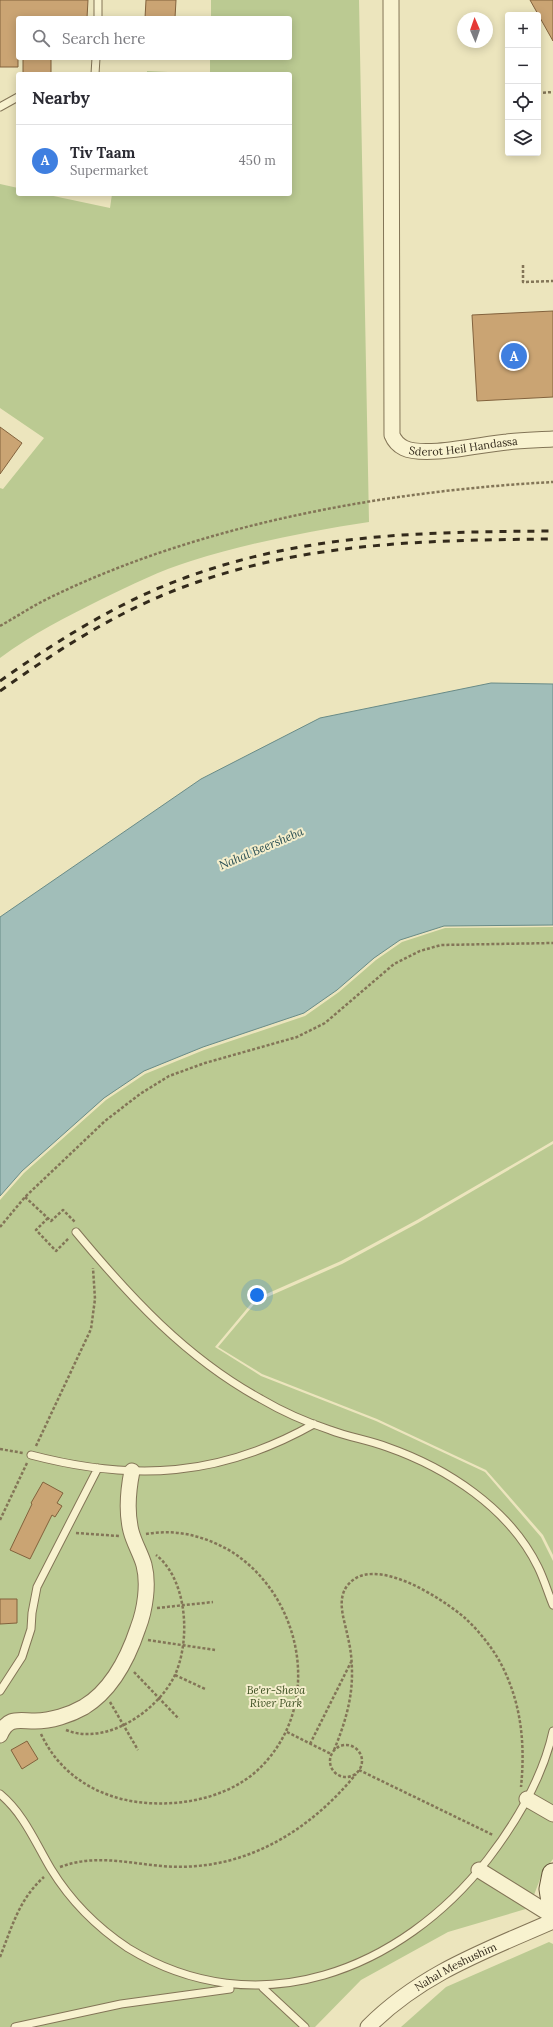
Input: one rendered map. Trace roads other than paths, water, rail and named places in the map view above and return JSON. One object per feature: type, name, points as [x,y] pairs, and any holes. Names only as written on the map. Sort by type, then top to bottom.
[{"type":"street","name":"Sderot Heil Handassa","points":[[391,0],[391,422],[394,440],[404,448],[411,450],[440,450],[507,442],[553,439]]},
{"type":"street","points":[[0,1735],[12,1721],[19,1719],[34,1721],[61,1717],[84,1706],[104,1691],[124,1662],[135,1638],[143,1609],[146,1583],[144,1566],[134,1541],[128,1505],[132,1471]]},
{"type":"street","points":[[524,1794],[553,1814]]},
{"type":"street","points":[[479,1870],[553,1916]]},
{"type":"street","points":[[553,1874],[550,1889],[553,1909]]},
{"type":"street","name":"Nahal Meshushim","points":[[368,2027],[383,2012],[411,1990],[444,1969],[553,1921]]},
{"type":"lane","points":[[98,0],[98,16]]},
{"type":"lane","points":[[95,72],[96,60]]},
{"type":"lane","points":[[0,107],[16,98]]},
{"type":"lane","points":[[76,1232],[157,1322],[205,1364],[262,1400],[314,1424],[388,1447],[438,1469],[480,1496],[513,1530],[538,1567],[553,1605]]},
{"type":"lane","points":[[31,1454],[98,1468],[132,1471],[187,1469],[216,1464],[271,1447],[314,1424]]},
{"type":"lane","points":[[0,1691],[22,1656],[31,1629],[32,1613],[37,1587],[98,1468]]},
{"type":"lane","points":[[15,2027],[121,2004],[235,1988],[291,1986],[345,1972],[372,1959],[399,1943],[426,1924],[452,1900],[503,1840],[524,1794],[550,1744],[553,1731]]},
{"type":"lane","points":[[0,1794],[22,1818],[53,1871],[88,1915],[128,1948],[151,1962],[177,1973],[205,1982],[235,1988]]},
{"type":"lane","points":[[263,1988],[305,2027]]},
{"type":"water","name":"Nahal Beersheba","points":[[491,683],[553,684],[553,925],[444,926],[400,940],[374,958],[337,990],[304,1013],[203,1047],[144,1071],[104,1098],[22,1171],[0,1196],[0,917],[201,779],[320,718]]},
{"type":"railway","points":[[0,681],[67,636],[114,610],[162,587],[233,562],[278,551],[323,543],[368,538],[459,532],[553,531]]},
{"type":"railway","points":[[0,691],[68,645],[115,618],[189,585],[233,571],[278,560],[369,546],[461,541],[553,539]]},
{"type":"place","name":"Tiv Taam","points":[[514,356]]},
{"type":"park label","name":"Be'er-Sheva River Park","points":[[276,1696]]}]
